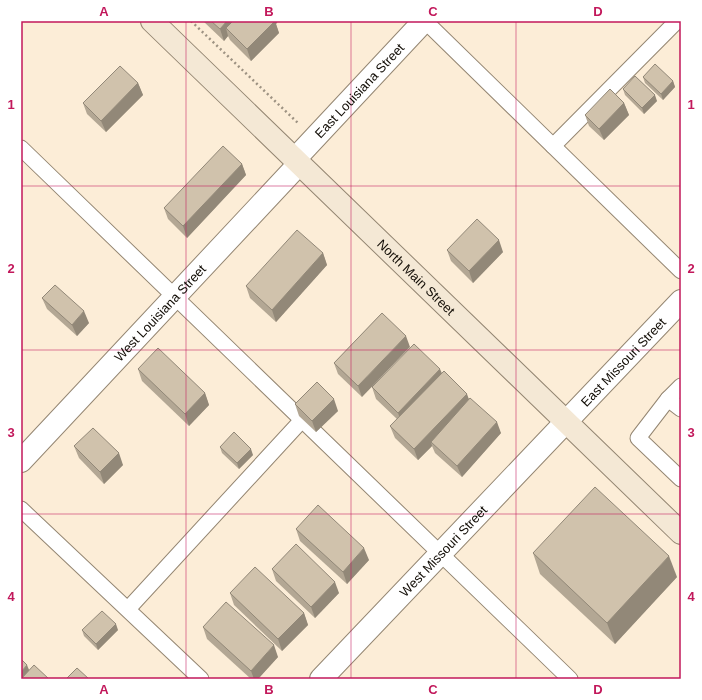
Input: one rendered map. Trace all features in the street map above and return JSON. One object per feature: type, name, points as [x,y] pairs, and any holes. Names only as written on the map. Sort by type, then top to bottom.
[{"type":"street","name":"North Main Street","points":[[152,21],[681,533]]},
{"type":"street","name":"East Louisiana Street","points":[[297,161],[424,21]]},
{"type":"street","name":"West Louisiana Street","points":[[21,461],[175,297],[297,161]]},
{"type":"street","name":"East Missouri Street","points":[[566,423],[681,302]]},
{"type":"street","name":"West Missouri Street","points":[[321,679],[566,423]]},
{"type":"lane","points":[[424,21],[681,271]]},
{"type":"lane","points":[[553,146],[677,21]]},
{"type":"lane","points":[[21,148],[568,678]]},
{"type":"lane","points":[[676,471],[638,438],[668,399],[681,386]]},
{"type":"lane","points":[[668,399],[681,409]]},
{"type":"lane","points":[[128,609],[302,420]]},
{"type":"lane","points":[[21,509],[201,679]]},
{"type":"path","points":[[191,21],[296,121]]},
{"type":"building","points":[[211,21],[227,21],[220,29]]},
{"type":"building","points":[[233,21],[275,21],[247,49],[226,28]]},
{"type":"building","points":[[655,64],[673,81],[661,94],[643,77]]},
{"type":"building","points":[[120,66],[138,83],[101,121],[83,103]]},
{"type":"building","points":[[635,76],[655,95],[642,108],[623,89]]},
{"type":"building","points":[[610,89],[624,103],[599,129],[585,115]]},
{"type":"building","points":[[223,146],[242,164],[183,226],[164,208]]},
{"type":"building","points":[[477,219],[499,240],[469,271],[447,250]]},
{"type":"building","points":[[297,230],[323,253],[272,310],[246,286]]},
{"type":"building","points":[[55,285],[84,311],[72,325],[42,298]]},
{"type":"building","points":[[382,313],[406,336],[358,386],[334,363]]},
{"type":"building","points":[[414,344],[440,369],[398,413],[372,387]]},
{"type":"building","points":[[158,348],[205,393],[185,414],[138,369]]},
{"type":"building","points":[[444,371],[467,394],[414,449],[390,426]]},
{"type":"building","points":[[317,382],[334,399],[312,421],[295,404]]},
{"type":"building","points":[[470,398],[497,422],[457,466],[431,442]]},
{"type":"building","points":[[93,428],[119,453],[100,472],[74,446]]},
{"type":"building","points":[[234,432],[251,449],[237,463],[220,447]]},
{"type":"building","points":[[595,487],[669,556],[607,623],[533,553]]},
{"type":"building","points":[[318,505],[364,548],[343,572],[296,529]]},
{"type":"building","points":[[296,544],[335,582],[311,607],[272,569]]},
{"type":"building","points":[[255,567],[304,613],[278,639],[230,593]]},
{"type":"building","points":[[226,602],[274,645],[251,671],[203,627]]},
{"type":"building","points":[[102,611],[116,624],[96,644],[82,630]]},
{"type":"building","points":[[21,659],[27,665],[21,672]]},
{"type":"building","points":[[34,665],[49,679],[21,679]]},
{"type":"building","points":[[77,668],[89,679],[66,679]]}]
